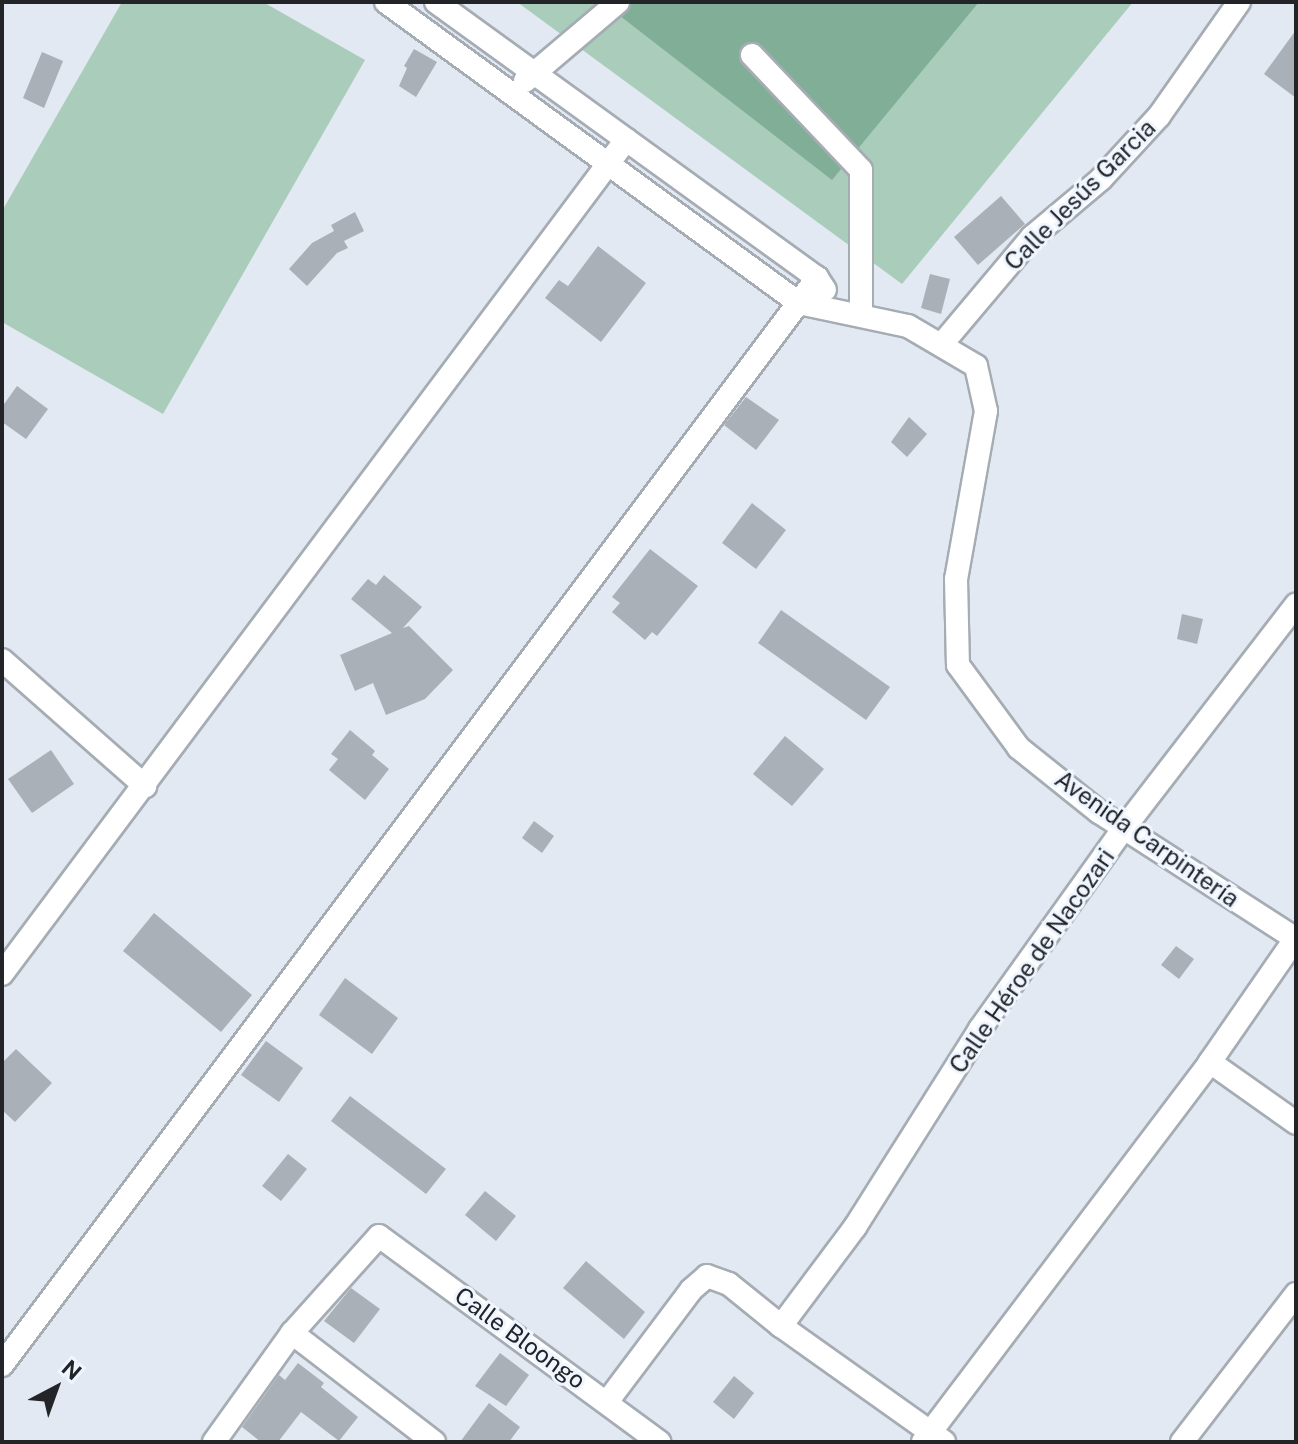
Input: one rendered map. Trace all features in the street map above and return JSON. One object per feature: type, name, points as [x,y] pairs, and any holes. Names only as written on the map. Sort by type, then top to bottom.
[{"type":"street","points":[[386,2],[799,303],[861,313],[908,326],[942,344]]},
{"type":"street","points":[[436,2],[817,278],[836,308]]},
{"type":"street","points":[[514,96],[532,72],[618,2]]},
{"type":"street","name":"Calle Jesús Garcia","points":[[942,344],[1032,237],[1101,179],[1159,116],[1239,2]]},
{"type":"street","points":[[752,55],[861,170],[861,313]]},
{"type":"street","points":[[2,974],[626,140]]},
{"type":"street","points":[[2,1365],[817,278]]},
{"type":"street","name":"Avenida Carpintería","points":[[942,344],[976,366],[986,411],[956,579],[958,665],[1019,748],[1124,828],[1296,939]]},
{"type":"street","name":"Calle Héroe de Nacozari","points":[[781,1326],[855,1227],[980,1029],[1124,828],[1296,605]]},
{"type":"street","points":[[2,660],[145,786]]},
{"type":"street","points":[[607,1402],[691,1290],[707,1276],[729,1284],[933,1439],[1210,1062],[1296,939]]},
{"type":"street","points":[[1210,1062],[1296,1123]]},
{"type":"street","name":"Calle Bloongo","points":[[292,1333],[379,1236],[659,1442]]},
{"type":"street","points":[[1182,1442],[1296,1294]]},
{"type":"street","points":[[214,1442],[292,1333],[434,1442]]},
{"type":"green space","points":[[122,2],[263,2],[365,60],[163,414],[2,322],[2,211]]},
{"type":"green space","points":[[517,2],[1133,2],[902,284]]},
{"type":"green space","points":[[602,2],[979,2],[832,180]]},
{"type":"building","points":[[1296,30],[1296,98],[1264,74]]},
{"type":"building","points":[[414,49],[437,62],[416,97],[399,86],[407,68],[404,66]]},
{"type":"building","points":[[42,52],[63,61],[44,108],[23,98]]},
{"type":"building","points":[[1001,196],[1025,224],[978,265],[954,237]]},
{"type":"building","points":[[355,212],[364,231],[344,241],[348,248],[337,253],[307,286],[289,269],[312,243],[334,231],[331,225]]},
{"type":"building","points":[[598,246],[646,283],[601,342],[545,298],[559,280],[568,286]]},
{"type":"building","points":[[930,274],[950,279],[941,314],[921,308]]},
{"type":"building","points":[[17,386],[48,409],[26,439],[2,422],[2,407]]},
{"type":"building","points":[[746,397],[779,420],[756,450],[724,425]]},
{"type":"building","points":[[909,417],[927,434],[907,457],[891,442]]},
{"type":"building","points":[[752,503],[786,530],[756,569],[722,543]]},
{"type":"building","points":[[650,549],[698,586],[657,636],[652,632],[645,640],[612,612],[620,603],[612,597]]},
{"type":"building","points":[[384,575],[422,607],[403,628],[409,626],[453,670],[425,699],[386,715],[373,683],[355,691],[340,655],[392,633],[351,599],[368,579],[376,585]]},
{"type":"building","points":[[781,610],[890,687],[866,720],[758,643]]},
{"type":"building","points":[[1182,614],[1203,619],[1197,644],[1177,639]]},
{"type":"building","points":[[350,730],[375,751],[372,755],[389,769],[365,800],[329,770],[338,759],[331,754]]},
{"type":"building","points":[[785,736],[824,769],[792,806],[753,774]]},
{"type":"building","points":[[51,750],[74,784],[32,813],[8,779]]},
{"type":"building","points":[[534,821],[554,836],[542,853],[522,838]]},
{"type":"building","points":[[154,913],[252,995],[221,1032],[123,951]]},
{"type":"building","points":[[1176,946],[1194,959],[1179,979],[1161,965]]},
{"type":"building","points":[[345,978],[398,1018],[372,1054],[319,1015]]},
{"type":"building","points":[[266,1041],[303,1068],[279,1102],[241,1075]]},
{"type":"building","points":[[16,1049],[52,1083],[15,1122],[2,1110],[2,1063]]},
{"type":"building","points":[[350,1096],[446,1169],[426,1194],[331,1121]]},
{"type":"building","points":[[288,1154],[307,1169],[281,1201],[262,1186]]},
{"type":"building","points":[[485,1191],[516,1216],[496,1241],[465,1215]]},
{"type":"building","points":[[586,1261],[645,1312],[624,1339],[563,1288]]},
{"type":"building","points":[[351,1288],[380,1309],[354,1343],[324,1321]]},
{"type":"building","points":[[500,1353],[529,1375],[506,1406],[475,1386]]},
{"type":"building","points":[[298,1363],[324,1383],[321,1387],[358,1417],[339,1441],[301,1412],[278,1442],[261,1442],[242,1427],[279,1375],[285,1380]]},
{"type":"building","points":[[734,1376],[754,1393],[734,1419],[713,1402]]},
{"type":"building","points":[[489,1403],[520,1427],[509,1442],[460,1442]]}]
